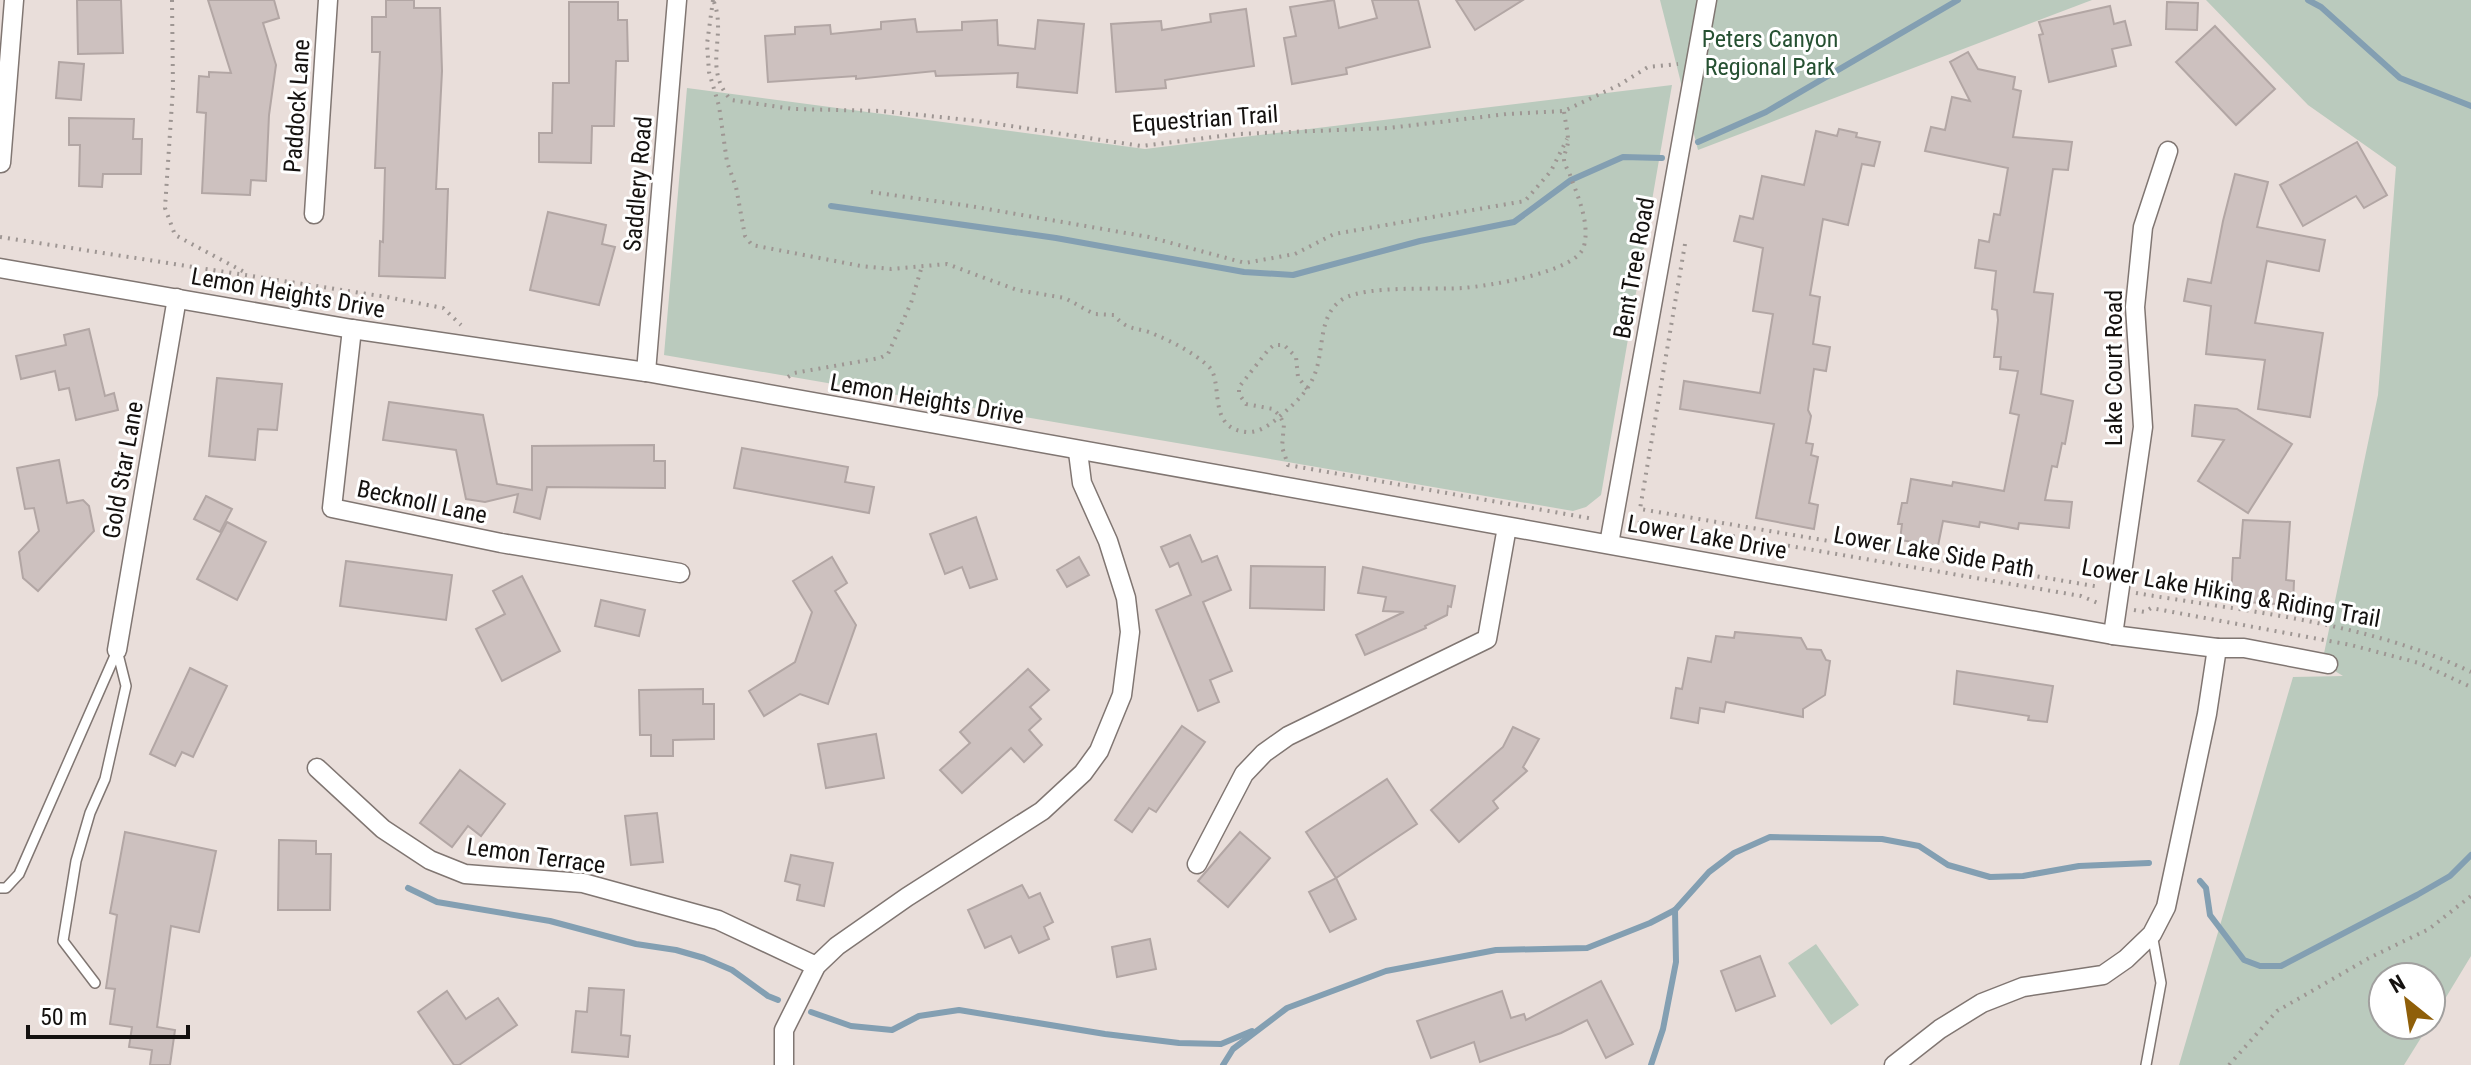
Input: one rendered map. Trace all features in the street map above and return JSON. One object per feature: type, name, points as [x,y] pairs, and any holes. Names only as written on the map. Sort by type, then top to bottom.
[{"type":"street","points":[[1,163],[14,0]]},
{"type":"street","name":"Paddock Lane","points":[[314,214],[328,0]]},
{"type":"street","name":"Saddlery Road","points":[[646,372],[677,0]]},
{"type":"street","name":"Bent Tree Road","points":[[1609,544],[1707,0]]},
{"type":"street","name":"Lake Court Road","points":[[2113,635],[2143,427],[2135,307],[2143,227],[2168,151]]},
{"type":"street","name":"Lemon Heights Drive","points":[[0,268],[352,329],[646,372],[1078,452]]},
{"type":"street","name":"Gold Star Lane","points":[[117,650],[177,298]]},
{"type":"street","name":"Becknoll Lane","points":[[352,329],[332,508],[501,543],[680,573]]},
{"type":"street","points":[[784,1065],[784,1030],[816,966],[837,946],[896,905],[1042,811],[1083,773],[1099,751],[1122,695],[1130,632],[1126,598],[1108,541],[1082,483],[1078,452]]},
{"type":"street","name":"Lower Lake Drive","points":[[1078,452],[2113,635],[2217,648],[2244,648],[2328,664]]},
{"type":"street","points":[[1197,864],[1244,774],[1264,753],[1288,736],[1487,639],[1507,527]]},
{"type":"street","points":[[1894,1065],[1940,1029],[1982,1003],[2023,987],[2103,975],[2126,959],[2152,934],[2166,907],[2207,714],[2217,648]]},
{"type":"street","name":"Lemon Terrace","points":[[317,768],[383,829],[430,860],[465,874],[583,883],[718,920],[816,966]]},
{"type":"lane","points":[[0,888],[6,888],[19,874],[117,650]]},
{"type":"lane","points":[[95,983],[63,941],[76,861],[90,813],[105,779],[126,686],[117,650]]},
{"type":"lane","points":[[2146,1065],[2161,983],[2152,934]]},
{"type":"path","points":[[172,0],[173,88],[165,208],[175,235],[251,276]]},
{"type":"path","points":[[713,0],[707,44],[709,72],[719,106],[727,162],[736,187],[745,236],[752,245],[891,269],[947,264],[1017,290],[1065,298],[1094,314],[1114,315],[1126,328],[1154,333],[1211,368],[1216,378],[1217,405],[1224,420],[1247,432],[1260,429],[1280,416],[1307,389],[1320,356],[1324,328],[1331,309],[1344,298],[1369,291],[1467,288],[1541,273],[1566,265],[1581,254],[1585,244],[1585,222],[1564,161],[1568,137],[1564,111]]},
{"type":"path","name":"Equestrian Trail","points":[[713,0],[718,24],[715,67],[721,89],[731,100],[793,109],[882,111],[978,121],[1141,146],[1238,134],[1389,128],[1507,114],[1564,111],[1619,85],[1648,67],[1681,64]]},
{"type":"path","points":[[871,192],[1149,237],[1245,263],[1295,254],[1334,234],[1525,201],[1551,171],[1568,137]]},
{"type":"path","points":[[0,237],[443,308],[487,348]]},
{"type":"path","name":"Lower Lake Hiking & Riding Trail","points":[[1685,241],[1640,509],[2118,598],[2317,624],[2416,648],[2471,672]]},
{"type":"path","points":[[758,393],[794,373],[888,354],[911,303],[922,266]]},
{"type":"path","points":[[1280,416],[1273,409],[1251,407],[1239,394],[1242,381],[1269,349],[1274,345],[1284,345],[1293,352],[1298,377],[1307,389]]},
{"type":"path","name":"Lower Lake Side Path","points":[[1280,416],[1284,424],[1282,447],[1288,465],[1613,521],[1650,522],[2066,593],[2118,598],[2145,612],[2151,608],[2351,645],[2419,663],[2471,687]]},
{"type":"path","points":[[2229,1065],[2277,1011],[2369,958],[2429,929],[2471,896]]},
{"type":"green space","name":"Peters Canyon Regional Park","points":[[1660,0],[2092,0],[1698,150]]},
{"type":"green space","points":[[2206,0],[2471,0],[2471,956],[2447,996],[2447,961],[2367,961],[2367,1041],[2419,1041],[2404,1065],[2179,1065],[2293,677],[2343,676],[2322,663],[2378,395],[2396,167],[2308,105]]},
{"type":"green space","points":[[1672,85],[1601,495],[1586,507],[1573,511],[664,355],[687,88],[1145,149]]},
{"type":"green space","points":[[1816,944],[1859,1005],[1831,1025],[1788,963]]},
{"type":"building","points":[[77,0],[121,0],[123,53],[78,54]]},
{"type":"building","points":[[208,0],[274,0],[279,18],[263,23],[276,65],[269,115],[266,181],[251,180],[250,195],[202,193],[206,113],[197,112],[199,76],[209,77],[209,72],[231,73]]},
{"type":"building","points":[[386,0],[414,0],[414,8],[440,8],[442,71],[436,189],[448,189],[445,278],[379,276],[385,168],[375,168],[380,52],[372,52],[372,17],[386,17]]},
{"type":"building","points":[[1334,0],[1339,28],[1377,18],[1372,0],[1418,0],[1430,47],[1346,68],[1347,74],[1292,84],[1284,38],[1296,36],[1290,7]]},
{"type":"building","points":[[1456,0],[1523,0],[1475,30]]},
{"type":"building","points":[[569,2],[618,2],[618,20],[627,20],[628,61],[616,61],[614,126],[592,126],[591,163],[539,162],[539,133],[552,133],[553,83],[569,83]]},
{"type":"building","points":[[2167,2],[2198,3],[2197,30],[2166,29]]},
{"type":"building","points":[[2110,6],[2114,24],[2125,21],[2131,45],[2112,49],[2116,66],[2049,82],[2039,22]]},
{"type":"building","points":[[1246,9],[1254,66],[1165,80],[1166,88],[1116,92],[1111,24],[1161,21],[1162,30],[1211,22],[1210,14]]},
{"type":"building","points":[[915,19],[917,32],[962,30],[962,22],[997,20],[998,45],[1035,49],[1038,20],[1084,24],[1077,93],[1017,87],[1018,73],[936,76],[935,71],[856,79],[856,76],[768,82],[765,36],[795,34],[795,27],[830,25],[831,34],[881,29],[881,22]]},
{"type":"building","points":[[2215,26],[2275,89],[2236,125],[2176,62]]},
{"type":"building","points":[[1968,52],[1978,69],[2015,77],[2013,89],[2021,91],[2013,137],[2072,142],[2068,170],[2053,169],[2034,292],[2053,294],[2041,394],[2073,401],[2065,444],[2062,443],[2057,467],[2052,466],[2045,500],[2072,502],[2069,528],[2019,523],[2018,529],[1980,522],[1979,527],[1943,521],[1938,546],[1900,540],[1902,524],[1898,524],[1902,503],[1907,503],[1911,479],[2004,491],[2019,415],[2010,413],[2018,371],[2000,369],[2001,357],[1994,357],[1998,320],[1997,310],[1992,309],[1996,271],[1975,268],[1979,240],[1989,242],[1994,214],[2000,215],[2008,168],[1925,151],[1931,127],[1945,130],[1952,97],[1970,101],[1950,62]]},
{"type":"building","points":[[59,62],[84,64],[81,100],[56,98]]},
{"type":"building","points":[[69,118],[134,119],[133,139],[142,139],[141,174],[103,174],[102,187],[79,186],[80,145],[69,145]]},
{"type":"building","points":[[1839,129],[1857,133],[1856,137],[1880,142],[1874,166],[1862,164],[1848,225],[1823,219],[1810,295],[1820,297],[1813,344],[1830,347],[1826,371],[1814,369],[1808,410],[1811,416],[1806,443],[1813,444],[1811,455],[1818,457],[1809,503],[1818,505],[1814,529],[1756,518],[1774,424],[1680,409],[1684,381],[1760,393],[1773,314],[1753,311],[1763,248],[1734,241],[1740,216],[1753,219],[1762,176],[1804,185],[1816,131],[1837,136]]},
{"type":"building","points":[[2357,142],[2387,195],[2364,208],[2356,196],[2303,226],[2280,185]]},
{"type":"building","points":[[2235,174],[2268,182],[2257,227],[2325,240],[2319,271],[2267,261],[2255,323],[2323,333],[2310,417],[2258,409],[2265,360],[2206,354],[2211,306],[2184,301],[2188,279],[2211,283]]},
{"type":"building","points":[[548,212],[606,225],[602,244],[615,247],[599,305],[530,290]]},
{"type":"building","points":[[89,329],[105,396],[114,393],[118,410],[76,420],[69,388],[59,390],[55,371],[21,379],[16,356],[66,345],[64,335]]},
{"type":"building","points":[[217,378],[282,384],[277,430],[258,429],[255,460],[209,456]]},
{"type":"building","points":[[389,402],[483,415],[497,484],[532,490],[532,446],[654,445],[654,461],[665,461],[665,488],[547,487],[540,519],[514,512],[518,494],[485,502],[466,499],[456,450],[383,440]]},
{"type":"building","points":[[2195,405],[2237,409],[2292,444],[2248,513],[2198,481],[2224,440],[2192,436]]},
{"type":"building","points":[[742,448],[848,467],[845,482],[874,487],[869,513],[734,488]]},
{"type":"building","points":[[59,460],[67,503],[83,500],[89,506],[94,531],[38,591],[23,578],[19,552],[39,531],[34,508],[25,509],[17,468]]},
{"type":"building","points":[[206,496],[232,509],[220,532],[194,519]]},
{"type":"building","points":[[976,517],[997,579],[970,588],[962,567],[945,574],[930,534]]},
{"type":"building","points":[[2243,520],[2290,522],[2286,580],[2294,581],[2293,605],[2231,601],[2233,558],[2240,558]]},
{"type":"building","points":[[227,522],[266,542],[237,600],[197,579]]},
{"type":"building","points":[[1190,535],[1202,562],[1217,556],[1231,590],[1203,602],[1232,671],[1210,680],[1219,702],[1198,711],[1156,610],[1191,595],[1178,563],[1170,567],[1161,547]]},
{"type":"building","points":[[832,557],[847,583],[835,591],[856,625],[828,704],[800,694],[764,716],[749,691],[795,662],[812,612],[793,581]]},
{"type":"building","points":[[1079,557],[1089,575],[1067,587],[1057,570]]},
{"type":"building","points":[[346,561],[452,575],[446,620],[340,606]]},
{"type":"building","points":[[1251,566],[1325,567],[1324,610],[1250,608]]},
{"type":"building","points":[[1363,567],[1455,586],[1447,615],[1426,628],[1365,655],[1356,635],[1404,612],[1383,611],[1386,597],[1358,593]]},
{"type":"building","points":[[522,576],[560,651],[502,681],[476,629],[505,614],[493,591]]},
{"type":"building","points":[[601,600],[645,610],[639,636],[595,626]]},
{"type":"building","points":[[1735,632],[1801,638],[1807,649],[1821,650],[1826,660],[1830,661],[1825,695],[1803,709],[1803,717],[1726,702],[1724,712],[1700,708],[1698,723],[1671,718],[1676,688],[1682,689],[1688,658],[1711,662],[1716,636],[1734,638]]},
{"type":"building","points":[[190,668],[227,686],[193,757],[182,752],[175,766],[150,754]]},
{"type":"building","points":[[1028,669],[1049,690],[1030,707],[1041,719],[1029,730],[1042,745],[1024,762],[1011,748],[962,793],[940,770],[970,743],[960,732]]},
{"type":"building","points":[[1957,671],[2053,686],[2047,722],[2028,720],[2029,716],[1954,704]]},
{"type":"building","points":[[703,689],[703,704],[714,704],[714,739],[673,740],[673,756],[651,756],[651,735],[640,735],[639,690]]},
{"type":"building","points":[[1182,726],[1205,742],[1156,812],[1149,808],[1132,832],[1115,820]]},
{"type":"building","points":[[1513,727],[1539,739],[1523,767],[1527,771],[1493,801],[1498,808],[1459,842],[1431,810],[1503,747]]},
{"type":"building","points":[[876,734],[884,778],[826,788],[818,744]]},
{"type":"building","points":[[460,770],[505,804],[481,836],[468,826],[452,847],[420,823]]},
{"type":"building","points":[[1387,779],[1417,824],[1336,878],[1306,832]]},
{"type":"building","points":[[657,813],[663,862],[631,865],[625,816]]},
{"type":"building","points":[[125,832],[216,851],[199,932],[171,926],[157,1027],[175,1030],[170,1065],[150,1065],[152,1050],[129,1047],[132,1027],[110,1024],[115,989],[106,988],[117,915],[110,913]]},
{"type":"building","points":[[1240,832],[1270,858],[1228,907],[1198,881]]},
{"type":"building","points":[[279,840],[316,841],[316,854],[331,854],[330,910],[278,910]]},
{"type":"building","points":[[791,855],[833,863],[824,906],[797,900],[800,885],[785,881]]},
{"type":"building","points":[[1336,878],[1356,919],[1330,932],[1309,892]]},
{"type":"building","points":[[1022,885],[1029,898],[1040,893],[1053,922],[1044,927],[1049,939],[1019,953],[1011,936],[985,948],[968,910]]},
{"type":"building","points":[[1150,939],[1156,969],[1117,977],[1112,947]]},
{"type":"building","points":[[1760,956],[1775,996],[1736,1011],[1721,971]]},
{"type":"building","points":[[1601,981],[1633,1044],[1606,1058],[1587,1020],[1561,1033],[1480,1062],[1474,1042],[1431,1058],[1417,1021],[1502,991],[1511,1018],[1524,1014],[1526,1020]]},
{"type":"building","points":[[589,988],[624,990],[621,1035],[630,1036],[628,1057],[572,1052],[576,1011],[587,1012]]},
{"type":"building","points":[[447,991],[466,1019],[498,998],[517,1025],[459,1065],[454,1065],[418,1012]]},
{"type":"waterway","points":[[1698,142],[1766,112],[1958,0]]},
{"type":"waterway","points":[[2308,0],[2321,7],[2400,78],[2471,106]]},
{"type":"waterway","points":[[831,206],[1056,238],[1244,272],[1293,275],[1420,241],[1514,222],[1571,180],[1623,157],[1662,158]]},
{"type":"waterway","points":[[1223,1065],[1233,1049],[1287,1008],[1386,971],[1496,950],[1587,948],[1650,923],[1675,910],[1709,872],[1734,853],[1770,837],[1882,839],[1919,846],[1948,865],[1990,877],[2023,876],[2079,866],[2149,863]]},
{"type":"waterway","points":[[2200,881],[2206,888],[2210,915],[2244,960],[2260,966],[2281,966],[2450,876],[2471,855]]},
{"type":"waterway","points":[[408,888],[437,902],[550,921],[704,958],[732,970],[778,1000]]},
{"type":"waterway","points":[[1651,1065],[1663,1029],[1676,962],[1675,910]]},
{"type":"waterway","points":[[811,1012],[851,1026],[892,1030],[919,1016],[959,1010],[1179,1043],[1221,1044],[1252,1031]]}]
